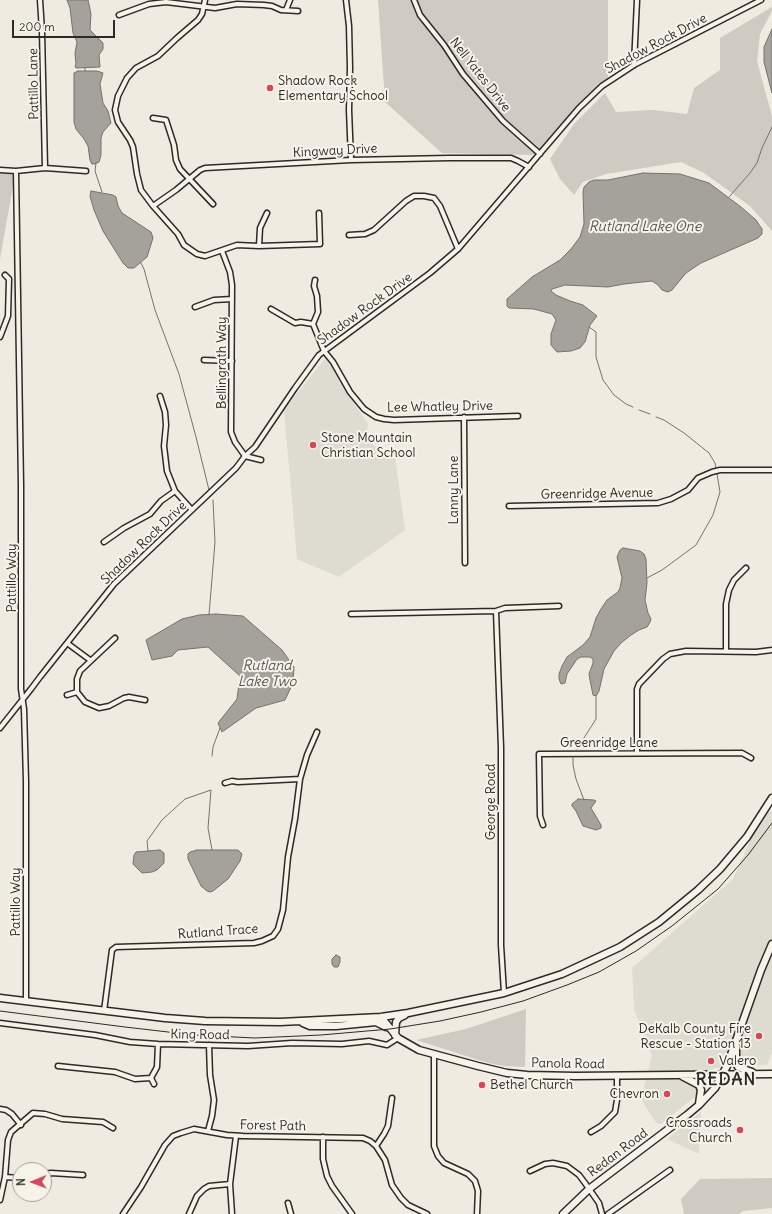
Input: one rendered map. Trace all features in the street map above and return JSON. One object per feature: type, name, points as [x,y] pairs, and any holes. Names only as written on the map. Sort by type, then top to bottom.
[{"type":"main road","points":[[0,998],[104,1011],[206,1021],[298,1022],[381,1017],[408,1013],[504,992],[562,974],[619,947],[659,922],[698,890],[726,863],[747,837],[772,798]]},
{"type":"main road","name":"Redan Road","points":[[563,1214],[589,1189],[699,1105],[715,1088],[723,1074],[736,1042],[761,970],[772,944]]},
{"type":"main road","points":[[396,1036],[396,1022],[399,1018],[408,1013]]},
{"type":"main road","name":"Panola Road","points":[[381,1017],[396,1036],[419,1050],[478,1066],[515,1074],[568,1076],[772,1074]]},
{"type":"main road","points":[[298,1022],[310,1026],[376,1022],[388,1027]]},
{"type":"main road","points":[[736,1042],[736,1063],[738,1067],[746,1071],[761,1074]]},
{"type":"main road","points":[[679,1074],[692,1080],[698,1085],[701,1090],[699,1105]]},
{"type":"street","name":"Pattillo Lane","points":[[40,0],[45,168]]},
{"type":"street","points":[[205,0],[204,7],[198,20],[163,52],[152,60],[136,68],[131,73],[115,104],[118,122],[133,147],[141,190],[178,234],[184,245],[191,251],[205,256],[237,245],[259,246],[320,244],[319,213]]},
{"type":"street","points":[[286,10],[290,0]]},
{"type":"street","points":[[346,0],[350,40],[348,110],[351,160]]},
{"type":"street","name":"Nell Yates Drive","points":[[414,0],[420,15],[444,45],[463,74],[503,121],[540,154]]},
{"type":"street","points":[[634,66],[637,0]]},
{"type":"street","name":"Shadow Rock Drive","points":[[0,728],[114,584],[236,468],[245,456],[255,448],[319,355],[425,278],[458,249],[579,108],[602,86],[634,66],[761,0]]},
{"type":"street","points":[[119,15],[159,2],[215,8],[250,2],[286,10],[298,11]]},
{"type":"street","points":[[153,118],[166,120],[174,145],[177,163],[180,169],[213,204]]},
{"type":"street","name":"Kingway Drive","points":[[153,206],[173,193],[200,170],[205,168],[412,158],[506,158],[518,161],[528,167]]},
{"type":"street","points":[[0,170],[16,171],[45,168],[86,171]]},
{"type":"street","name":"Pattillo Way","points":[[16,171],[21,498],[22,689],[26,788],[26,1001]]},
{"type":"street","points":[[349,235],[365,234],[374,230],[406,201],[414,196],[424,196],[434,198],[440,206],[458,249]]},
{"type":"street","points":[[259,246],[260,228],[267,213]]},
{"type":"street","name":"Bellingrath Way","points":[[222,251],[230,272],[232,285],[232,432],[235,442],[245,456]]},
{"type":"street","points":[[0,337],[8,316],[8,279],[5,275]]},
{"type":"street","points":[[271,309],[295,323],[301,322],[313,324],[318,312],[317,296],[314,286],[315,280]]},
{"type":"street","points":[[195,307],[214,300],[232,299]]},
{"type":"street","name":"Lee Whatley Drive","points":[[313,324],[324,351],[359,403],[364,409],[376,417],[402,420],[518,416]]},
{"type":"street","points":[[204,360],[232,361]]},
{"type":"street","points":[[160,396],[166,425],[164,434],[167,471],[175,490],[192,510]]},
{"type":"street","name":"Lanny Lane","points":[[464,417],[465,563]]},
{"type":"street","points":[[245,456],[260,460]]},
{"type":"street","name":"Greenridge Avenue","points":[[509,506],[658,503],[671,499],[688,490],[698,478],[712,472],[720,470],[772,470]]},
{"type":"street","points":[[104,542],[124,528],[150,514],[160,501],[175,490]]},
{"type":"street","points":[[726,651],[726,604],[729,590],[734,580],[746,568]]},
{"type":"street","points":[[351,614],[496,611],[505,608],[559,606]]},
{"type":"street","name":"George Road","points":[[496,611],[501,748],[501,945],[504,992]]},
{"type":"street","points":[[115,638],[80,671],[77,679],[78,692],[85,702],[99,708],[109,706],[129,697],[145,700]]},
{"type":"street","points":[[67,643],[90,660]]},
{"type":"street","points":[[637,753],[637,690],[639,684],[670,654],[686,651],[756,652],[772,650]]},
{"type":"street","points":[[67,695],[78,692]]},
{"type":"street","name":"Rutland Trace","points":[[104,1011],[112,950],[116,947],[254,943],[273,936],[278,929],[283,910],[288,857],[300,780],[307,754],[317,732]]},
{"type":"street","name":"Greenridge Lane","points":[[543,826],[540,816],[539,754],[742,753],[751,758]]},
{"type":"street","points":[[225,783],[232,781],[300,780]]},
{"type":"street","name":"King Road","points":[[0,1023],[96,1035],[130,1042],[158,1044],[248,1046],[292,1043],[342,1044],[370,1041],[387,1045],[396,1036]]},
{"type":"street","points":[[151,1078],[157,1067],[158,1044]]},
{"type":"street","points":[[208,1131],[214,1100],[210,1076],[209,1045]]},
{"type":"street","points":[[434,1054],[434,1146],[438,1156],[444,1163],[468,1174],[475,1181],[478,1191],[477,1214]]},
{"type":"street","points":[[58,1066],[115,1072],[135,1079],[151,1078]]},
{"type":"street","points":[[590,1132],[601,1126],[615,1112],[617,1100],[617,1076]]},
{"type":"street","points":[[151,1078],[154,1084]]},
{"type":"street","points":[[392,1098],[388,1126],[376,1146],[384,1160],[390,1180],[398,1194],[408,1205],[427,1214]]},
{"type":"street","points":[[0,1109],[6,1110],[12,1114],[21,1124]]},
{"type":"street","points":[[0,1200],[5,1177],[8,1140],[11,1132],[33,1113],[45,1114],[62,1119],[103,1122],[113,1128]]},
{"type":"street","name":"Forest Path","points":[[123,1214],[141,1187],[165,1145],[173,1136],[189,1130],[208,1131],[236,1136],[363,1138],[376,1146]]},
{"type":"street","points":[[232,1214],[230,1184],[236,1136]]},
{"type":"street","points":[[322,1137],[323,1159],[327,1176],[332,1186],[352,1214]]},
{"type":"street","points":[[530,1171],[545,1164],[553,1163],[567,1166],[579,1175],[598,1204],[602,1214]]},
{"type":"street","points":[[608,1214],[670,1170]]},
{"type":"street","points":[[52,1173],[83,1175]]},
{"type":"street","points":[[5,1177],[12,1177]]},
{"type":"street","points":[[189,1214],[196,1196],[208,1186],[230,1184]]},
{"type":"street","points":[[288,1203],[291,1214]]},
{"type":"shaded area","points":[[378,0],[608,0],[608,81],[549,142],[533,155],[442,153],[385,102]]},
{"type":"shaded area","points":[[772,7],[772,11],[760,34],[757,61],[772,116],[772,231],[750,206],[704,173],[681,162],[606,174],[583,182],[574,195],[560,179],[550,159],[574,124],[605,93],[616,112],[654,110],[687,114],[694,88],[720,70],[720,38]]},
{"type":"shaded area","points":[[0,169],[16,169],[0,259]]},
{"type":"shaded area","points":[[328,355],[340,383],[368,424],[366,441],[395,457],[405,530],[339,577],[297,559],[284,410]]},
{"type":"shaded area","points":[[764,810],[772,812],[772,1053],[767,1065],[714,1068],[696,1096],[661,1124],[658,1124],[641,1099],[652,1056],[634,1009],[632,968],[733,879]]},
{"type":"shaded area","points":[[526,1009],[525,1067],[488,1063],[416,1040],[466,1029]]},
{"type":"shaded area","points":[[701,1112],[699,1154],[667,1139]]},
{"type":"shaded area","points":[[772,1178],[772,1208],[743,1211],[739,1214],[684,1214],[681,1199],[700,1179]]},
{"type":"water","points":[[67,0],[88,0],[91,14],[90,30],[103,43],[103,49],[99,55],[100,67],[76,68],[75,66],[77,42],[73,33],[70,8]]},
{"type":"water","points":[[772,29],[772,93],[764,62],[764,47]]},
{"type":"water","points":[[78,71],[97,71],[103,73],[100,84],[103,103],[108,111],[111,123],[103,132],[101,138],[101,155],[99,162],[94,164],[92,164],[90,160],[88,146],[76,129],[74,122],[74,73]]},
{"type":"water","name":"Rutland Lake One","points":[[643,173],[680,174],[709,183],[756,220],[762,229],[762,234],[758,238],[701,263],[686,273],[672,290],[668,292],[662,290],[652,281],[608,287],[565,285],[552,289],[551,291],[556,295],[583,305],[597,316],[590,325],[585,342],[580,348],[571,351],[557,352],[551,345],[551,334],[556,320],[552,314],[534,309],[509,308],[507,306],[507,299],[532,277],[560,260],[580,237],[584,224],[583,192],[584,187],[589,182]]},
{"type":"water","points":[[91,191],[113,195],[116,197],[118,206],[122,213],[151,232],[153,238],[147,257],[134,268],[128,268],[123,263],[103,231],[94,210],[90,196]]},
{"type":"water","points":[[623,548],[640,551],[644,554],[646,559],[647,583],[645,600],[651,619],[647,627],[631,635],[614,651],[604,669],[599,691],[596,696],[593,695],[589,674],[593,663],[593,659],[590,657],[581,657],[577,659],[567,674],[565,683],[561,684],[559,674],[567,657],[583,645],[590,637],[596,618],[607,600],[618,592],[622,578],[617,557],[620,550]]},
{"type":"water","name":"Rutland Lake Two","points":[[216,614],[243,616],[282,650],[294,667],[293,683],[285,700],[256,708],[222,732],[218,723],[237,699],[240,676],[208,647],[178,650],[172,656],[152,660],[146,640],[182,619],[199,615]]},
{"type":"water","points":[[578,799],[596,801],[591,808],[601,825],[601,828],[596,830],[583,826],[572,806],[572,804]]},
{"type":"water","points":[[160,850],[164,853],[164,863],[157,870],[142,873],[133,864],[134,855],[136,852]]},
{"type":"water","points":[[197,850],[238,850],[242,854],[240,861],[228,879],[210,892],[201,886],[188,859],[188,854],[190,852]]},
{"type":"water","points":[[336,955],[340,957],[340,962],[338,967],[334,967],[332,964],[332,959]]},
{"type":"waterway","points":[[729,197],[757,163],[772,127]]},
{"type":"waterway","points":[[96,163],[95,171],[102,192]]},
{"type":"waterway","points":[[141,263],[155,310],[179,374],[209,490]]},
{"type":"waterway","points":[[589,327],[596,332],[596,357],[603,380],[614,395],[626,404],[633,407]]},
{"type":"waterway","points":[[639,410],[650,414]]},
{"type":"waterway","points":[[656,417],[664,420],[684,433],[709,453],[715,463],[716,468]]},
{"type":"waterway","points":[[647,578],[662,570],[696,545],[713,515],[720,492],[717,474]]},
{"type":"waterway","points":[[209,615],[215,542],[213,500]]},
{"type":"waterway","points":[[577,749],[596,719],[596,696]]},
{"type":"waterway","points":[[212,756],[213,747],[220,728]]},
{"type":"waterway","points":[[573,758],[576,779],[584,800]]},
{"type":"waterway","points":[[148,851],[147,841],[162,820],[185,799],[211,790],[208,828],[212,850]]},
{"type":"railway","points":[[0,1011],[194,1035],[255,1038],[321,1035],[390,1029],[440,1021],[481,1012],[523,1001],[567,985],[599,972],[636,951],[672,926],[718,889],[748,855],[772,823]]},
{"type":"place","name":"Shadow Rock Elementary School","points":[[270,88]]},
{"type":"place","name":"Stone Mountain Christian School","points":[[313,445]]},
{"type":"place","name":"DeKalb County Fire Rescue - Station 13","points":[[759,1036]]},
{"type":"place","name":"Valero","points":[[711,1061]]},
{"type":"place","name":"Bethel Church","points":[[482,1085]]},
{"type":"place","name":"Chevron","points":[[667,1094]]},
{"type":"place","name":"Crossroads Church","points":[[740,1130]]},
{"type":"district","name":"REDAN","points":[[726,1080]]}]
